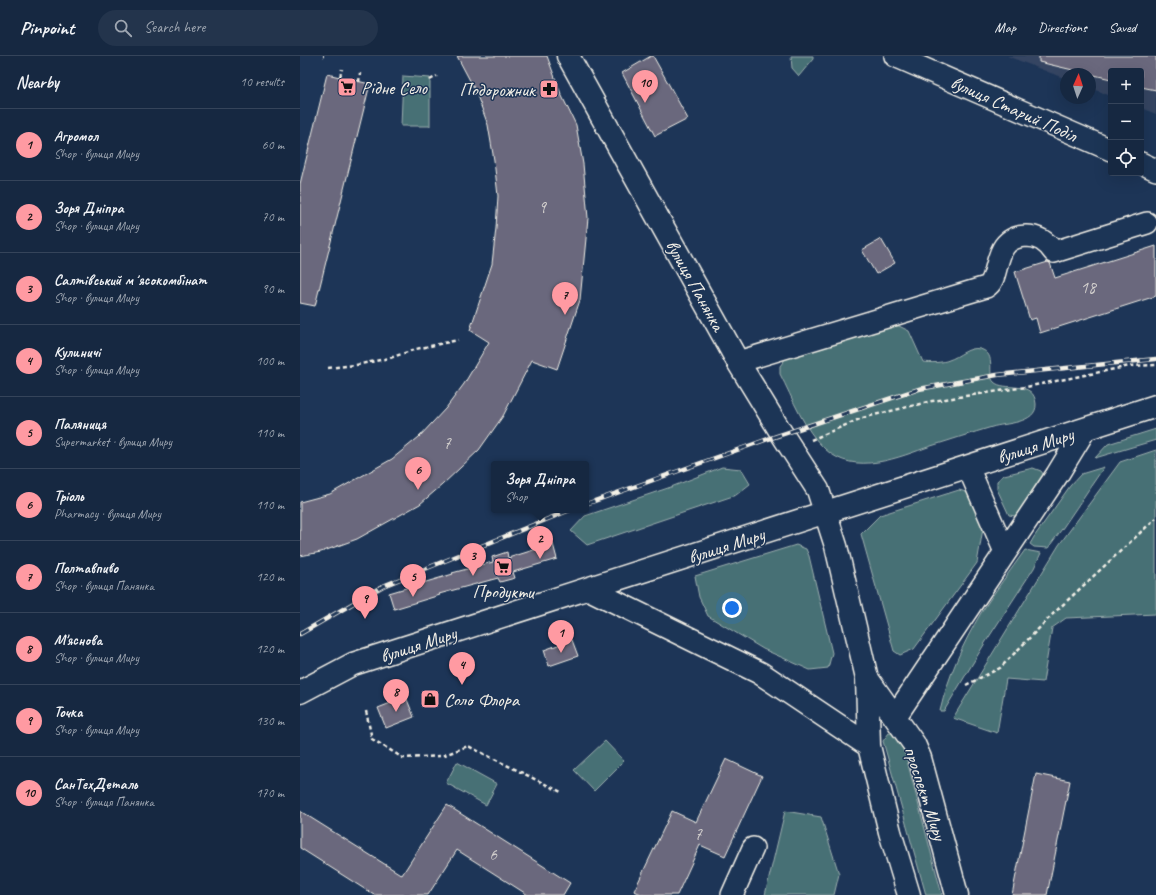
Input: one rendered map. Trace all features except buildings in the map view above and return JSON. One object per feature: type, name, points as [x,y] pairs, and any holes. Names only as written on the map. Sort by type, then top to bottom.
[{"type":"main road","name":"вулиця Панянка","points":[[568,56],[738,362],[818,490],[826,513]]},
{"type":"main road","name":"вулиця Миру","points":[[300,692],[353,664],[1156,406]]},
{"type":"main road","points":[[895,717],[1057,475],[1085,429]]},
{"type":"main road","name":"проспект Миру","points":[[826,513],[836,546],[866,678],[869,746],[890,832],[909,895]]},
{"type":"main road","points":[[589,589],[760,673],[869,746]]},
{"type":"main road","name":"проспект Миру","points":[[866,678],[914,744],[920,758],[957,895]]},
{"type":"street","name":"вулиця Старий Поділ","points":[[895,56],[1108,149]]},
{"type":"street","points":[[1144,164],[1156,170]]},
{"type":"street","points":[[738,362],[986,288],[991,284],[1003,248],[1008,242],[1022,236],[1035,237],[1046,242],[1054,252],[1147,223]]},
{"type":"street","points":[[968,467],[1005,552]]},
{"type":"street","points":[[732,895],[753,848]]},
{"type":"path","points":[[340,77],[342,69]]},
{"type":"path","points":[[359,82],[360,73]]},
{"type":"path","points":[[430,80],[437,76]]},
{"type":"path","points":[[328,368],[356,365],[390,358],[416,349],[458,340]]},
{"type":"path","points":[[809,441],[862,418],[932,401],[1034,385],[1130,366],[1156,365]]},
{"type":"path","points":[[966,685],[1000,668],[1055,612],[1156,518]]},
{"type":"path","points":[[366,711],[372,739],[403,758],[442,756],[468,746],[563,793]]},
{"type":"shaded area","points":[[1007,56],[1156,56],[1156,114],[1144,109],[1144,68],[1108,68],[1108,95],[1096,90],[1096,68],[1060,68],[1060,77]]},
{"type":"green space","points":[[791,56],[813,56],[813,59],[799,76],[792,68]]},
{"type":"green space","points":[[403,76],[430,78],[430,126],[401,126]]},
{"type":"green space","points":[[891,326],[899,326],[909,331],[923,362],[946,361],[972,349],[980,349],[989,355],[991,374],[994,382],[999,385],[1018,387],[1030,391],[1034,396],[1036,404],[1035,411],[1026,419],[1019,422],[984,429],[891,459],[863,463],[850,462],[837,457],[825,449],[805,424],[780,374],[780,366],[786,358]]},
{"type":"green space","points":[[1156,429],[1156,440],[1095,458],[1108,444]]},
{"type":"green space","points":[[1156,450],[1156,614],[1066,618],[1052,628],[1043,682],[1006,679],[997,733],[953,718],[1059,545],[1120,462]]},
{"type":"green space","points":[[722,467],[741,469],[750,484],[736,495],[587,545],[571,531],[585,516],[671,487]]},
{"type":"green space","points":[[1104,467],[1048,548],[1034,547],[1030,544],[1070,486],[1081,474]]},
{"type":"green space","points":[[1033,468],[1041,471],[1043,474],[1043,483],[1021,513],[1015,516],[1009,515],[997,489],[997,481],[1004,475]]},
{"type":"green space","points":[[959,490],[973,494],[984,523],[977,563],[914,649],[900,655],[894,651],[861,534],[880,515]]},
{"type":"green space","points":[[796,545],[806,549],[809,556],[832,653],[828,668],[810,670],[763,649],[708,616],[699,597],[695,576]]},
{"type":"green space","points":[[1025,550],[1041,553],[1034,568],[985,643],[944,711],[940,711],[952,673],[968,636],[986,605]]},
{"type":"green space","points":[[889,733],[898,734],[904,749],[942,895],[926,895],[883,741]]},
{"type":"green space","points":[[605,741],[624,761],[594,791],[574,770]]},
{"type":"green space","points":[[457,762],[497,784],[486,805],[446,783]]},
{"type":"green space","points":[[785,811],[821,817],[839,874],[834,895],[765,895]]},
{"type":"railway","points":[[589,503],[768,439],[919,389],[997,375],[1156,359]]},
{"type":"railway","points":[[300,634],[383,586],[563,513]]},
{"type":"place","name":"Рідне Село","points":[[347,87]]},
{"type":"place","name":"Подорожник","points":[[549,89]]},
{"type":"place","name":"СанТехДеталь","points":[[645,103]]},
{"type":"place","name":"Полтавпиво","points":[[565,315]]},
{"type":"place","name":"Тріоль","points":[[418,490]]},
{"type":"place","name":"Зоря Дніпра","points":[[540,559]]},
{"type":"place","name":"Продукти","points":[[503,567]]},
{"type":"place","name":"Салтівський мʼясокомбінат","points":[[473,576]]},
{"type":"place","name":"Паляниця","points":[[413,597]]},
{"type":"place","name":"Точка","points":[[365,619]]},
{"type":"place","name":"Агромол","points":[[561,653]]},
{"type":"place","name":"Кулиничі","points":[[462,685]]},
{"type":"place","name":"Соло Флора","points":[[430,699]]},
{"type":"place","name":"М'яснова","points":[[396,712]]}]
